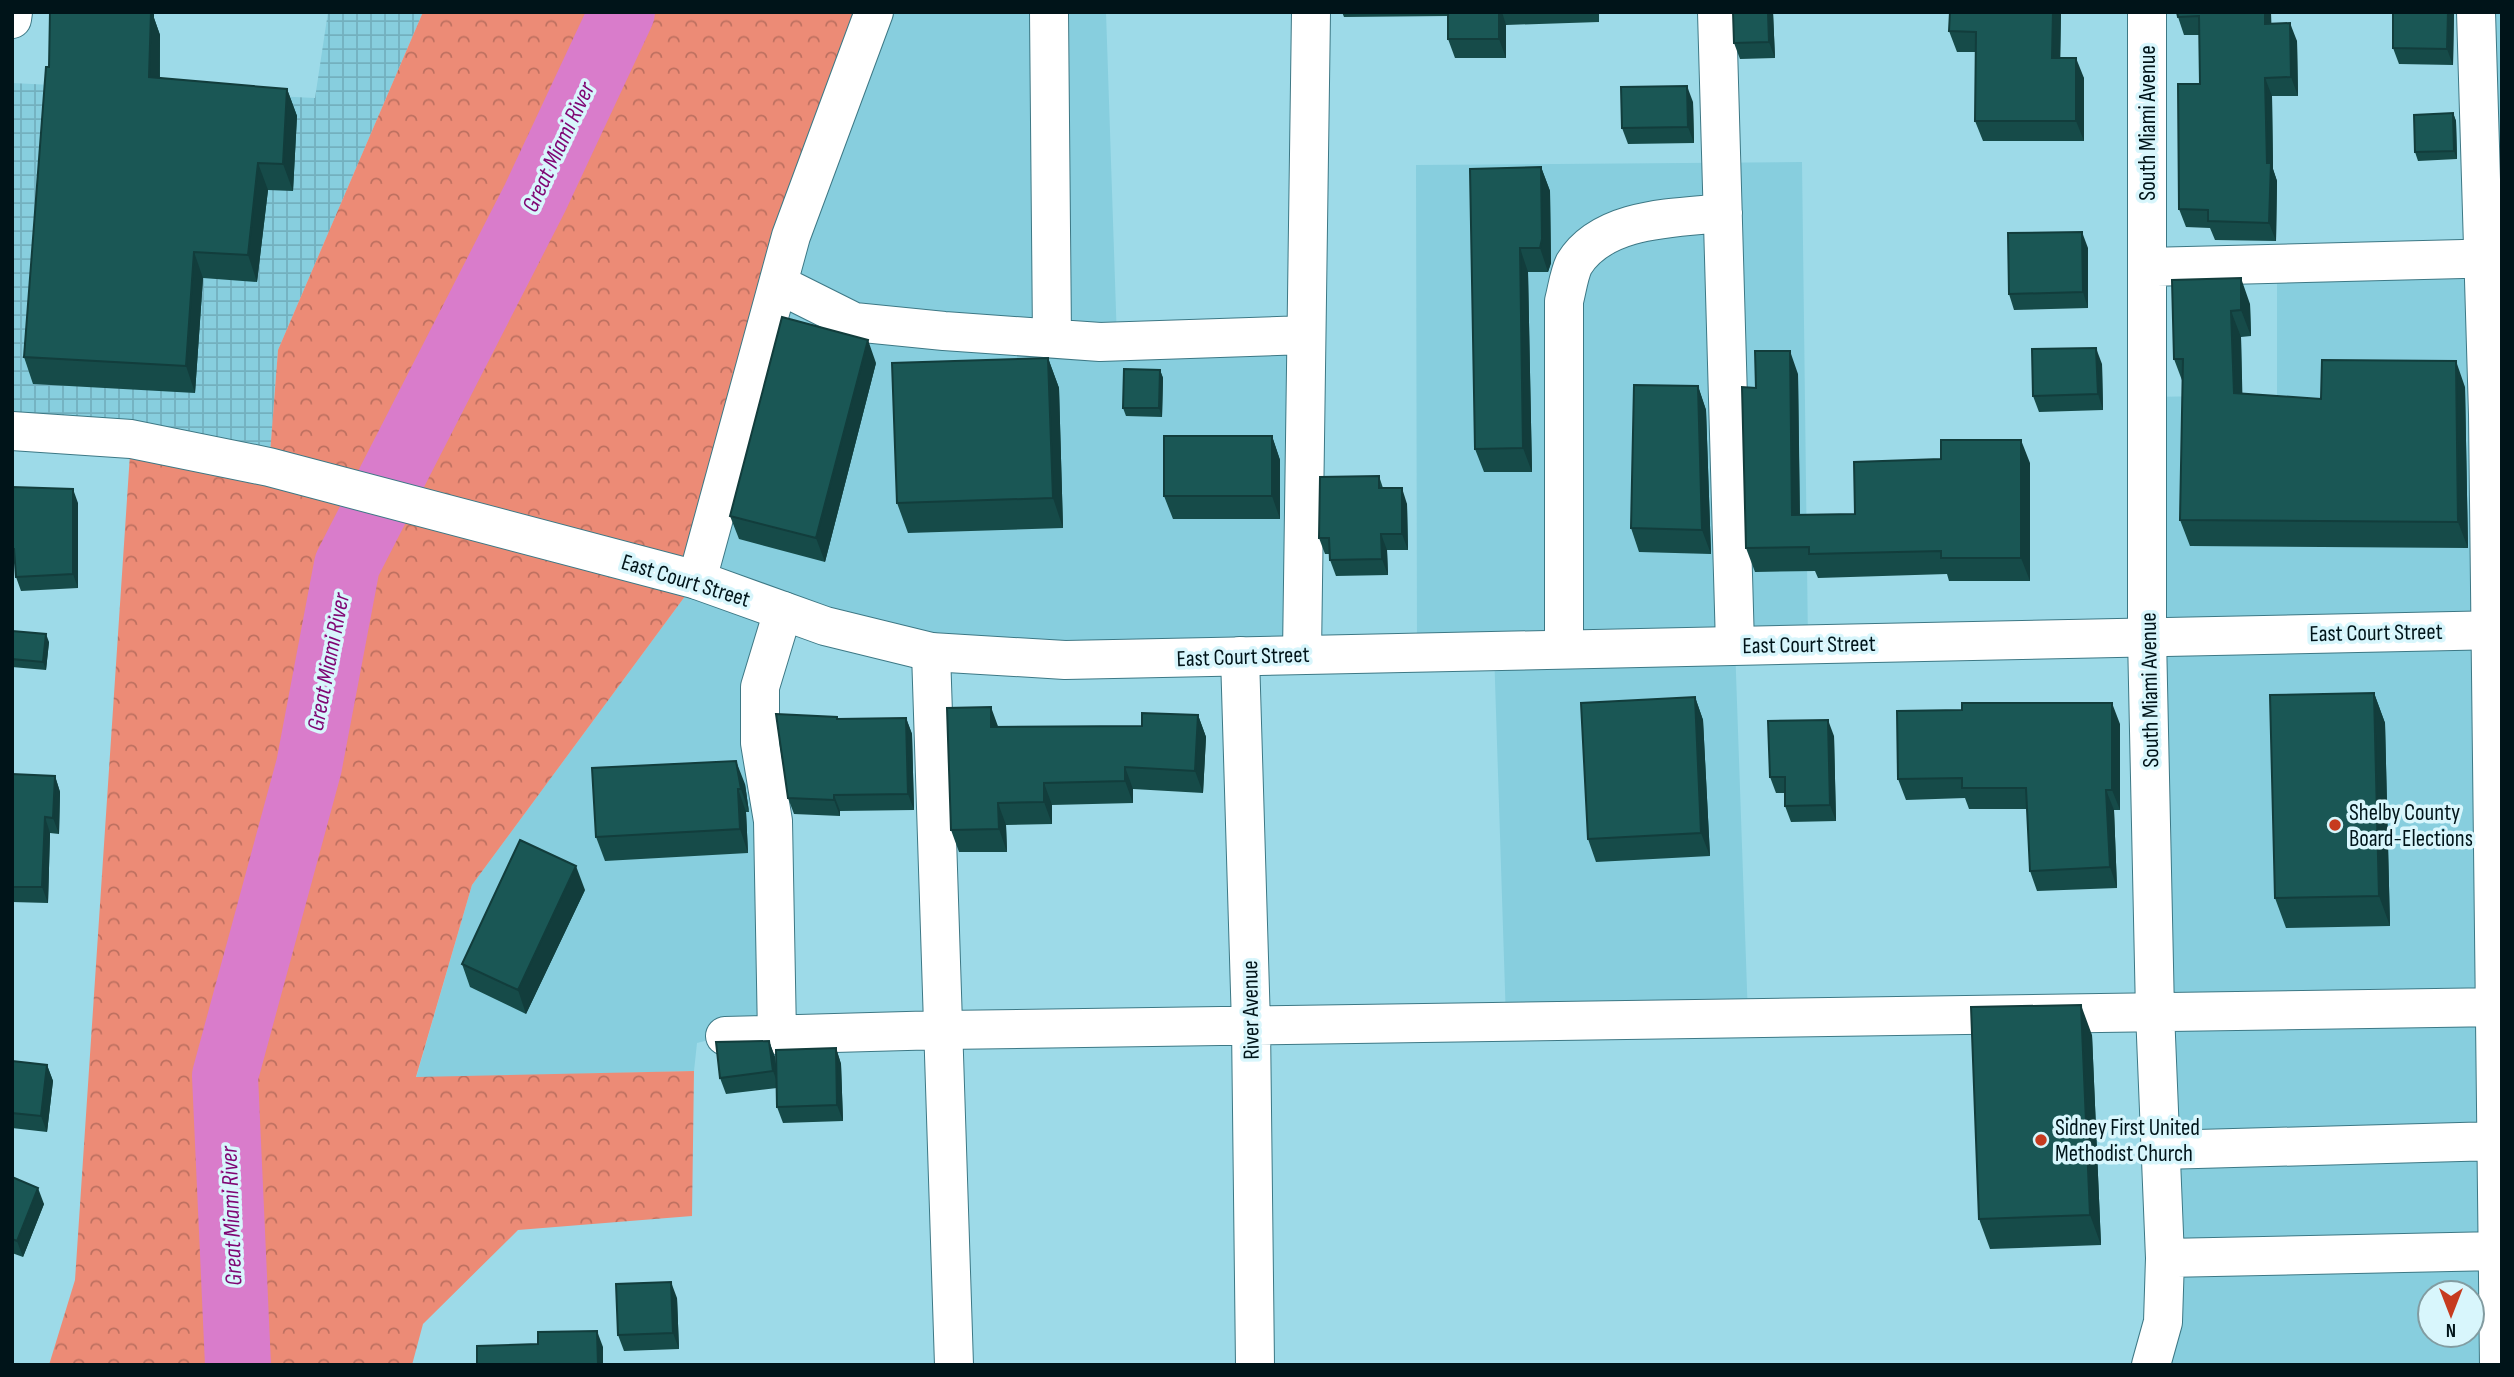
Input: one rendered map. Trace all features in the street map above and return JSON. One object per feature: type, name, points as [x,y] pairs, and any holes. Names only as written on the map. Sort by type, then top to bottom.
[{"type":"main road","points":[[12,19],[13,12]]},
{"type":"main road","points":[[697,580],[791,236],[874,12]]},
{"type":"main road","points":[[1049,12],[1052,338]]},
{"type":"main road","points":[[1302,654],[1311,12]]},
{"type":"main road","points":[[1717,12],[1735,645]]},
{"type":"main road","name":"South Miami Avenue","points":[[2147,12],[2147,637],[2155,1012],[2165,1258],[2164,1322],[2151,1365]]},
{"type":"main road","points":[[2476,12],[2492,258],[2499,1007],[2499,1365]]},
{"type":"main road","points":[[1564,649],[1564,301],[1574,264],[1607,233],[1656,220],[1723,213]]},
{"type":"main road","points":[[2147,267],[2492,258]]},
{"type":"main road","points":[[778,284],[854,322],[1100,342],[1306,335]]},
{"type":"main road","name":"East Court Street","points":[[12,431],[131,439],[269,467],[697,580],[825,626],[931,652],[1065,660],[2496,630]]},
{"type":"main road","points":[[777,1035],[773,821],[760,743],[760,687],[783,611]]},
{"type":"main road","points":[[931,652],[954,1365]]},
{"type":"main road","name":"River Avenue","points":[[1240,656],[1251,1025],[1255,1365]]},
{"type":"main road","points":[[725,1036],[943,1030],[2499,1007]]},
{"type":"main road","points":[[2161,1150],[2497,1141]]},
{"type":"main road","points":[[2165,1258],[2498,1251]]},
{"type":"shaded area","points":[[328,12],[423,12],[278,350],[269,467],[12,431],[12,83],[315,98]]},
{"type":"shaded area","points":[[874,12],[1106,12],[1117,341],[1306,335],[1302,654],[1065,660],[783,611],[760,688],[777,1035],[725,1036],[697,1043],[694,1071],[416,1078],[472,885],[697,580]]},
{"type":"shaded area","points":[[2476,12],[2502,12],[2502,1365],[2151,1365],[2147,397],[2277,395],[2277,262],[2482,258]]},
{"type":"shaded area","points":[[1802,162],[1808,644],[1735,645],[1748,1018],[1506,1021],[1494,650],[1417,652],[1416,165]]},
{"type":"green space","points":[[423,12],[874,12],[697,580],[472,885],[416,1077],[694,1071],[692,1216],[518,1230],[423,1324],[412,1365],[49,1365],[75,1280],[131,439],[269,467],[278,350]]},
{"type":"building","points":[[50,12],[151,12],[149,77],[287,89],[283,164],[258,163],[248,255],[194,252],[186,366],[24,357],[46,67],[49,67]]},
{"type":"building","points":[[1448,12],[1499,12],[1499,39],[1448,39]]},
{"type":"building","points":[[1733,12],[1768,12],[1769,42],[1734,43]]},
{"type":"building","points":[[1950,12],[2053,12],[2052,58],[2076,58],[2076,121],[1975,121],[1976,32],[1949,31]]},
{"type":"building","points":[[2177,12],[2265,12],[2265,24],[2290,23],[2291,77],[2265,78],[2267,163],[2271,163],[2269,223],[2208,221],[2208,210],[2179,209],[2178,84],[2200,84],[2199,16],[2178,17]]},
{"type":"building","points":[[2393,12],[2448,12],[2447,49],[2393,48]]},
{"type":"building","points":[[1687,86],[1688,127],[1622,128],[1621,87]]},
{"type":"building","points":[[2453,113],[2454,151],[2415,152],[2414,115]]},
{"type":"building","points":[[1541,167],[1540,248],[1520,248],[1523,448],[1475,449],[1470,169]]},
{"type":"building","points":[[2082,232],[2083,292],[2009,294],[2008,233]]},
{"type":"building","points":[[2241,278],[2241,310],[2231,311],[2234,393],[2321,399],[2322,360],[2456,361],[2458,522],[2180,520],[2183,359],[2174,359],[2172,280]]},
{"type":"building","points":[[782,317],[868,340],[816,538],[730,516]]},
{"type":"building","points":[[2096,348],[2098,394],[2033,396],[2032,349]]},
{"type":"building","points":[[1755,351],[1790,351],[1792,515],[1855,514],[1854,462],[1941,459],[1941,440],[2021,440],[2021,558],[1941,558],[1941,551],[1809,554],[1809,547],[1746,548],[1742,387],[1756,388]]},
{"type":"building","points":[[1048,358],[1053,498],[897,503],[892,363]]},
{"type":"building","points":[[1124,369],[1160,370],[1159,408],[1123,408]]},
{"type":"building","points":[[1634,385],[1698,386],[1702,530],[1631,528]]},
{"type":"building","points":[[1164,436],[1272,436],[1272,496],[1164,496]]},
{"type":"building","points":[[1379,476],[1379,488],[1402,488],[1402,534],[1381,534],[1382,559],[1330,560],[1329,538],[1319,538],[1320,477]]},
{"type":"building","points":[[12,487],[73,489],[73,574],[16,577],[12,549]]},
{"type":"building","points":[[12,631],[46,634],[43,662],[12,659]]},
{"type":"building","name":"Shelby County Board-Elections","points":[[2374,693],[2379,896],[2275,898],[2270,695]]},
{"type":"building","points":[[1695,697],[1701,833],[1588,839],[1581,703]]},
{"type":"building","points":[[1962,703],[2112,703],[2112,790],[2106,790],[2110,867],[2030,871],[2026,788],[1962,788],[1962,778],[1898,779],[1897,711],[1962,710]]},
{"type":"building","points":[[991,707],[991,727],[1142,726],[1142,713],[1198,715],[1195,771],[1125,767],[1125,781],[1044,783],[1044,802],[998,803],[999,829],[951,830],[947,708]]},
{"type":"building","points":[[776,714],[837,719],[906,718],[908,794],[834,795],[834,800],[788,798]]},
{"type":"building","points":[[1828,720],[1830,805],[1785,806],[1785,777],[1770,777],[1768,721]]},
{"type":"building","points":[[736,761],[741,789],[738,789],[740,829],[596,837],[592,768]]},
{"type":"building","points":[[12,774],[55,776],[53,818],[45,817],[42,887],[12,887]]},
{"type":"building","points":[[520,840],[576,866],[518,990],[462,964]]},
{"type":"building","name":"Sidney First United Methodist Church","points":[[2081,1005],[2090,1215],[1979,1219],[1971,1007]]},
{"type":"building","points":[[769,1041],[773,1071],[720,1078],[716,1042]]},
{"type":"building","points":[[836,1048],[837,1105],[777,1107],[776,1050]]},
{"type":"building","points":[[12,1061],[47,1065],[41,1116],[12,1113]]},
{"type":"building","points":[[12,1177],[38,1188],[17,1241],[12,1239]]},
{"type":"building","points":[[671,1282],[673,1333],[618,1335],[616,1284]]},
{"type":"building","points":[[597,1331],[598,1365],[477,1365],[477,1346],[538,1344],[538,1332]]},
{"type":"waterway","name":"Great Miami River","points":[[238,1365],[225,1076],[309,766],[347,565],[535,198],[622,12]]},
{"type":"place","name":"Shelby County Board-Elections","points":[[2335,825]]},
{"type":"place","name":"Sidney First United Methodist Church","points":[[2041,1140]]}]
